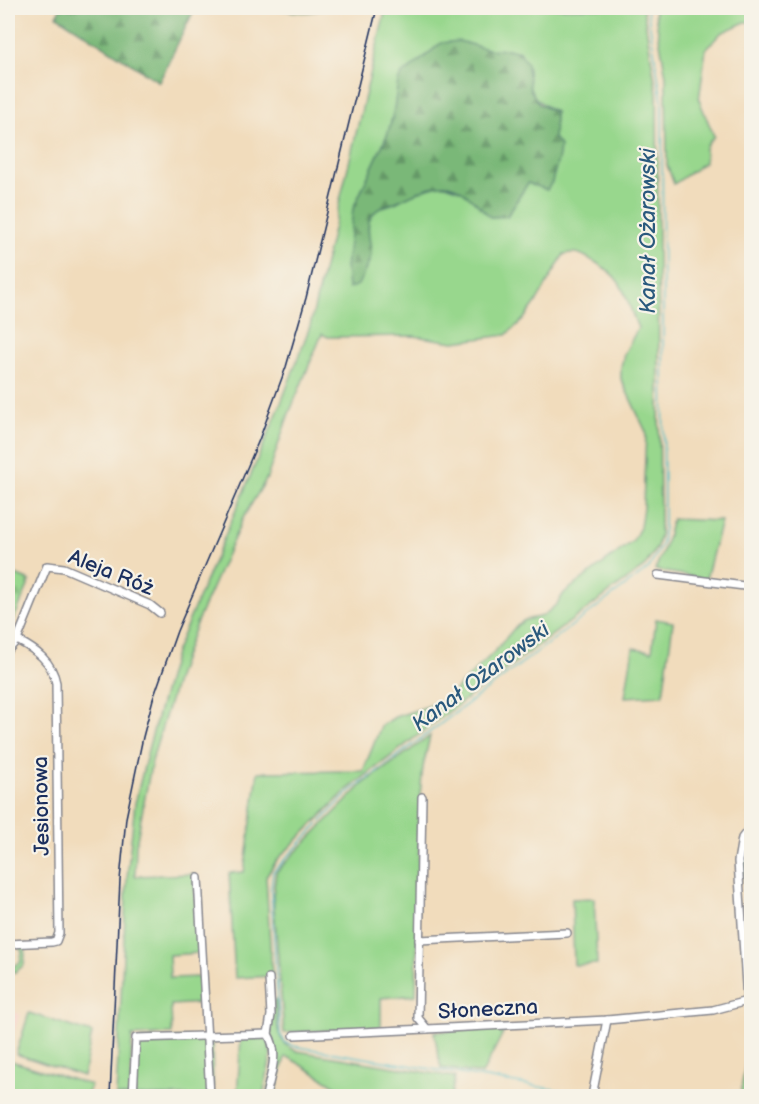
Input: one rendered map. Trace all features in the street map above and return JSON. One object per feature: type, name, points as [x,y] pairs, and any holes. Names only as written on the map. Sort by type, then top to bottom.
[{"type":"street","name":"Aleja Róż","points":[[17,640],[47,566],[64,568],[150,605],[160,613]]},
{"type":"street","points":[[658,575],[752,587]]},
{"type":"street","points":[[8,650],[17,640]]},
{"type":"street","name":"Jesionowa","points":[[8,944],[52,942],[56,941],[59,933],[56,683],[52,668],[47,661],[29,646],[17,640]]},
{"type":"street","name":"Słoneczna","points":[[422,797],[418,1018],[427,1029],[607,1020],[713,1011],[749,1004]]},
{"type":"street","points":[[749,1004],[738,861],[742,838],[752,825]]},
{"type":"street","points":[[198,878],[210,1096]]},
{"type":"street","points":[[419,940],[567,933]]},
{"type":"street","points":[[266,1096],[275,1056],[272,1040],[268,1034],[272,1015],[268,978]]},
{"type":"street","points":[[592,1096],[607,1020]]},
{"type":"street","points":[[294,1035],[427,1029]]},
{"type":"street","points":[[133,1096],[136,1038],[268,1034]]},
{"type":"shaded area","points":[[8,1010],[20,1014],[8,1050]]},
{"type":"green space","points":[[60,8],[195,8],[159,82],[57,16]]},
{"type":"green space","points":[[276,8],[328,8],[302,12]]},
{"type":"green space","points":[[386,8],[643,8],[657,94],[660,534],[657,547],[645,566],[347,790],[277,860],[266,877],[272,976],[235,978],[229,873],[244,872],[258,772],[363,771],[381,726],[395,717],[444,701],[494,652],[517,625],[525,620],[543,616],[557,604],[564,593],[633,541],[640,527],[643,507],[646,432],[621,379],[624,354],[638,328],[619,282],[605,268],[586,257],[577,253],[564,254],[537,301],[523,320],[506,335],[454,342],[414,336],[328,337],[322,334],[288,416],[267,478],[243,518],[196,624],[152,760],[136,845],[135,876],[194,874],[199,953],[169,955],[170,978],[201,977],[203,1003],[171,1005],[172,1034],[132,1036],[130,1096],[116,1096],[127,878],[135,803],[149,746],[175,653],[278,411],[310,326]],"holes":[[[441,43],[491,50],[507,49],[527,64],[528,82],[532,94],[555,112],[554,138],[560,146],[528,182],[507,216],[491,217],[465,192],[443,184],[426,187],[395,203],[376,209],[369,221],[353,209],[388,133],[403,73]]]},
{"type":"green space","points":[[654,8],[751,8],[751,22],[745,22],[721,33],[706,49],[699,100],[714,136],[705,148],[705,162],[674,184],[667,165],[666,76]]},
{"type":"green space","points":[[459,41],[491,50],[507,49],[520,52],[527,64],[530,89],[539,104],[555,112],[554,138],[560,146],[552,182],[547,190],[528,183],[507,216],[490,217],[467,195],[449,185],[429,187],[379,209],[369,223],[371,255],[369,263],[358,285],[348,289],[346,268],[353,209],[388,133],[398,81],[403,73],[441,43]]},
{"type":"green space","points":[[672,519],[721,521],[706,579],[655,570],[665,546]]},
{"type":"green space","points":[[8,572],[30,581],[8,633]]},
{"type":"green space","points":[[656,619],[673,622],[663,695],[625,697],[633,648],[652,651]]},
{"type":"green space","points":[[430,736],[420,795],[416,995],[381,998],[381,1027],[284,1033],[273,895],[276,872],[363,784]]},
{"type":"green space","points":[[751,830],[751,876],[744,880],[743,854]]},
{"type":"green space","points":[[594,898],[597,964],[574,965],[572,899]]},
{"type":"green space","points":[[26,944],[24,965],[15,972],[8,973],[8,969],[13,969],[13,966],[20,963],[22,952],[18,946]]},
{"type":"green space","points":[[276,1000],[278,1030],[280,1037],[289,1047],[297,1051],[455,1077],[451,1096],[352,1096],[285,1057],[275,1096],[267,1096],[276,1054],[271,1035],[273,1001]]},
{"type":"green space","points":[[29,1013],[92,1033],[83,1076],[16,1054]]},
{"type":"green space","points":[[506,1027],[482,1074],[441,1068],[434,1032]]},
{"type":"green space","points":[[751,1032],[751,1096],[740,1096]]},
{"type":"green space","points":[[212,1038],[213,1096],[135,1096],[138,1042],[141,1039]]},
{"type":"green space","points":[[241,1038],[264,1038],[269,1042],[271,1056],[263,1096],[237,1096]]},
{"type":"green space","points":[[8,1060],[91,1085],[87,1096],[8,1096]]},
{"type":"waterway","name":"Kanał Ożarowski","points":[[588,1095],[293,1046],[285,1042],[280,1034],[271,889],[273,872],[348,793],[649,568],[662,544],[664,526],[662,101],[647,8]]},
{"type":"railway","points":[[110,1096],[120,880],[126,818],[143,737],[153,699],[177,631],[259,440],[286,367],[306,298],[377,8]]}]
